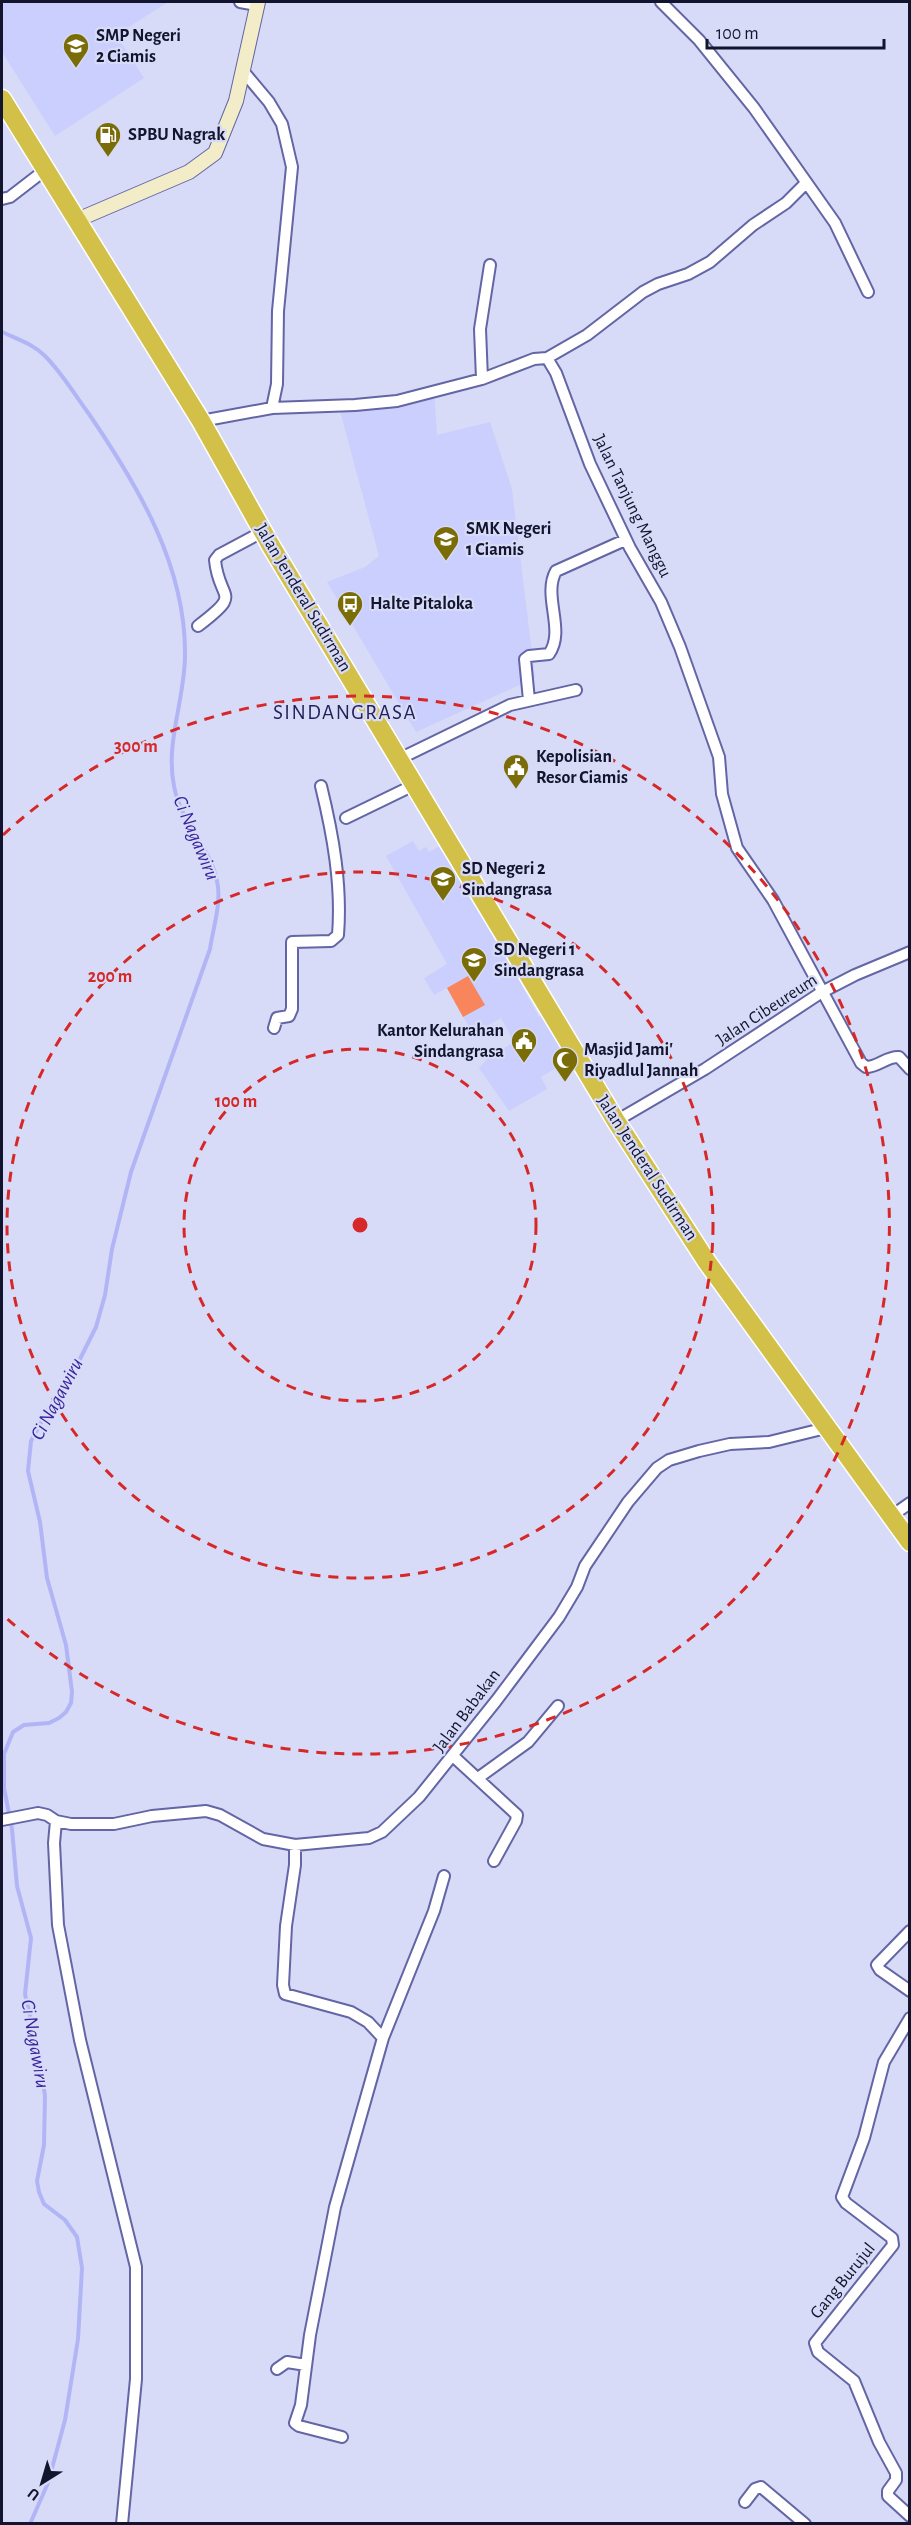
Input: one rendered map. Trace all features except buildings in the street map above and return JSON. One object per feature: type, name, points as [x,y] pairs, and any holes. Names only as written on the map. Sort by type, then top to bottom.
[{"type":"highway","name":"Jalan Jenderal Sudirman","points":[[2,99],[201,421],[414,785],[616,1121],[707,1262],[909,1542]]},
{"type":"street","points":[[77,220],[189,172],[215,153],[236,101],[258,3],[240,2]]},
{"type":"street","points":[[661,2],[699,40],[747,100],[835,223],[868,292]]},
{"type":"street","points":[[243,71],[282,124],[292,167],[278,311],[277,384],[272,408]]},
{"type":"street","points":[[2,199],[10,197],[45,170]]},
{"type":"street","points":[[201,421],[272,408],[355,405],[397,400],[482,379],[534,359],[547,358],[587,335],[644,292],[658,284],[688,274],[710,262],[753,225],[786,203],[805,184]]},
{"type":"street","points":[[482,379],[480,328],[490,265]]},
{"type":"street","name":"Jalan Tanjung Manggu","points":[[547,358],[563,392],[590,464],[625,540],[661,602],[680,647],[719,757],[722,794],[737,848],[773,900],[822,992],[866,1067],[894,1057],[903,1060],[909,1069]]},
{"type":"street","points":[[198,626],[223,605],[226,598],[215,560],[219,555],[264,531]]},
{"type":"street","points":[[529,700],[525,659],[529,656],[549,654],[553,646],[555,634],[551,584],[556,571],[625,540]]},
{"type":"street","points":[[399,759],[510,705],[576,690]]},
{"type":"street","points":[[346,818],[414,785]]},
{"type":"street","points":[[274,1028],[277,1018],[289,1016],[292,1010],[291,936],[331,941],[338,935],[338,876],[321,786]]},
{"type":"street","name":"Jalan Cibeureum","points":[[616,1121],[705,1069],[822,992],[909,952]]},
{"type":"street","name":"Jalan Babakan","points":[[2,1820],[43,1813],[56,1821],[82,1825],[114,1824],[152,1816],[206,1811],[220,1815],[263,1839],[295,1845],[369,1838],[382,1832],[407,1810],[453,1756],[559,1617],[585,1566],[628,1502],[657,1468],[669,1460],[699,1451],[730,1444],[769,1442],[797,1437],[826,1428]]},
{"type":"street","points":[[890,1517],[909,1503]]},
{"type":"street","points":[[478,1778],[528,1742],[558,1706]]},
{"type":"street","points":[[453,1756],[517,1815],[494,1861]]},
{"type":"street","points":[[56,1821],[54,1844],[56,1914],[80,2040],[136,2267],[136,2379],[122,2523]]},
{"type":"street","points":[[295,1845],[293,1889],[286,1926],[283,1985],[285,1994],[351,2012],[368,2022],[382,2038]]},
{"type":"street","points":[[342,2437],[299,2426],[295,2422],[335,2207],[382,2038],[434,1911],[444,1876]]},
{"type":"street","points":[[909,1931],[877,1965],[880,1970],[909,1991]]},
{"type":"street","name":"Gang Burujul","points":[[909,2018],[884,2062],[864,2138],[842,2197],[846,2203],[894,2242],[815,2343],[818,2352],[854,2381],[879,2442],[896,2473],[896,2480],[888,2491],[888,2496],[909,2516]]},
{"type":"street","points":[[278,2369],[287,2362],[306,2365]]},
{"type":"street","points":[[745,2502],[755,2489],[761,2487],[805,2523]]},
{"type":"shaded area","name":"SMP Negeri 2 Ciamis","points":[[2,2],[168,2],[124,30],[127,36],[120,41],[144,78],[55,136],[2,52]]},
{"type":"shaded area","name":"SMK Negeri 1 Ciamis","points":[[434,389],[437,435],[490,422],[512,489],[535,678],[416,732],[327,582],[365,567],[379,556],[340,411]]},
{"type":"shaded area","points":[[413,841],[419,851],[426,847],[429,852],[440,846],[496,938],[539,1017],[543,1014],[571,1059],[541,1077],[547,1089],[509,1111],[479,1068],[489,1057],[514,1042],[501,1018],[473,1034],[447,988],[434,995],[424,978],[447,964],[386,856]]},
{"type":"shaded area","points":[[468,976],[485,1005],[463,1017],[447,988]]},
{"type":"waterway","name":"Ci Nagawiru","points":[[2,332],[35,348],[63,377],[125,470],[156,528],[177,590],[183,622],[185,655],[172,754],[174,786],[182,811],[208,857],[218,889],[210,949],[131,1172],[96,1327],[76,1367],[50,1406],[31,1441],[28,1471],[40,1522],[47,1578],[66,1645],[72,1692],[71,1703],[59,1718],[49,1723],[24,1725],[13,1732],[4,1754],[4,1788],[12,1829],[17,1886],[31,1938],[25,1994],[38,2050],[45,2096],[44,2145],[37,2181],[44,2204],[65,2220],[77,2237],[82,2268],[78,2339],[65,2420],[48,2483],[30,2524]]},
{"type":"place","name":"SMP Negeri 2 Ciamis","points":[[76,69]]},
{"type":"place","name":"SPBU Nagrak","points":[[108,158]]},
{"type":"place","name":"SMK Negeri 1 Ciamis","points":[[446,562]]},
{"type":"place","name":"Halte Pitaloka","points":[[350,627]]},
{"type":"place","name":"Kepolisian Resor Ciamis","points":[[516,790]]},
{"type":"place","name":"SD Negeri 2 Sindangrasa","points":[[443,902]]},
{"type":"place","name":"SD Negeri 1 Sindangrasa","points":[[474,983]]},
{"type":"place","name":"Kantor Kelurahan Sindangrasa","points":[[524,1064]]},
{"type":"place","name":"Masjid Jami' Riyadlul Jannah","points":[[565,1083]]},
{"type":"district","name":"SINDANGRASA","points":[[345,712]]}]
